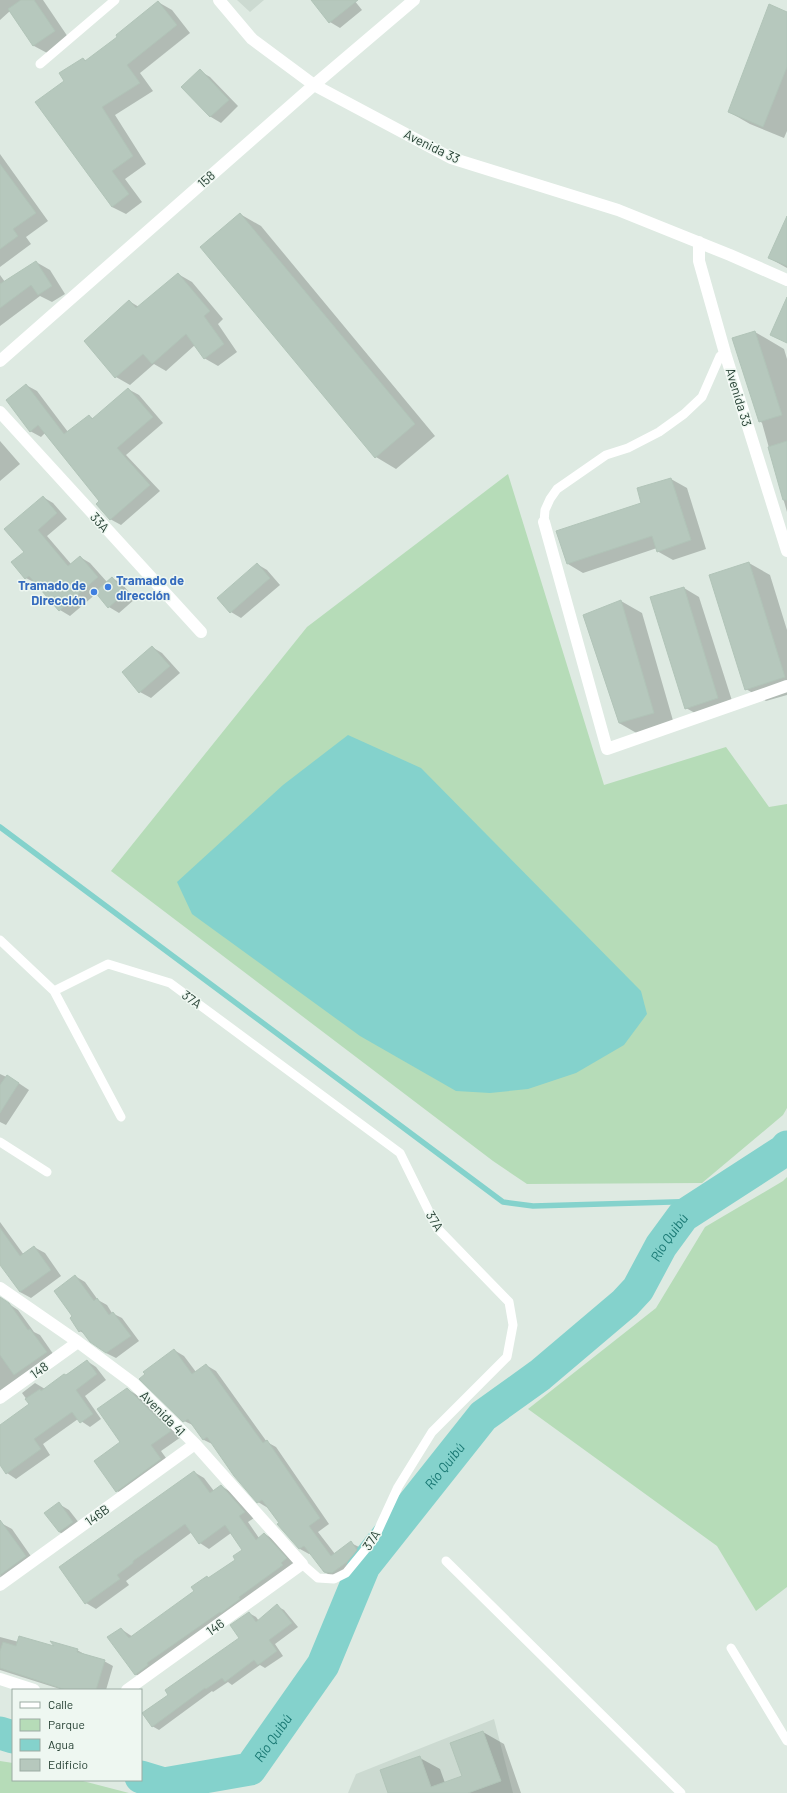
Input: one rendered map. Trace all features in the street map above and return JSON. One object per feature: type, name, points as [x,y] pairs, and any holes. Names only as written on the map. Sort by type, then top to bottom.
[{"type":"street","name":"Avenida 33","points":[[219,0],[252,39],[314,85],[451,158],[618,210],[699,242],[787,280]]},
{"type":"street","name":"158","points":[[0,361],[314,85],[414,0]]},
{"type":"street","name":"Avenida 33","points":[[699,242],[699,261],[725,353],[787,551]]},
{"type":"street","name":"33A","points":[[0,412],[201,632]]},
{"type":"street","points":[[544,522],[607,749],[787,686]]},
{"type":"street","name":"Avenida 41","points":[[0,1288],[78,1342],[133,1383],[195,1444],[302,1564]]},
{"type":"street","name":"148","points":[[0,1398],[78,1342]]},
{"type":"street","name":"146B","points":[[0,1585],[195,1444]]},
{"type":"street","name":"146","points":[[128,1689],[302,1564]]},
{"type":"street","points":[[0,1679],[31,1689]]},
{"type":"lane","points":[[40,64],[115,0]]},
{"type":"lane","points":[[544,522],[550,499],[557,489],[606,455],[628,448],[659,432],[684,414],[702,397],[720,356],[725,353]]},
{"type":"lane","points":[[0,940],[54,991],[122,1116]]},
{"type":"lane","name":"37A","points":[[54,991],[108,964],[170,983],[400,1154],[436,1228],[509,1302],[513,1325],[507,1357],[432,1432],[398,1487],[374,1539],[346,1573],[334,1579],[318,1578],[302,1564]]},
{"type":"lane","points":[[0,1142],[47,1172]]},
{"type":"lane","points":[[446,1561],[681,1793]]},
{"type":"lane","points":[[731,1648],[787,1741]]},
{"type":"shaded area","points":[[237,0],[264,0],[250,12]]},
{"type":"shaded area","points":[[494,1719],[513,1793],[348,1793],[356,1774]]},
{"type":"green space","points":[[508,474],[604,785],[726,747],[769,807],[787,804],[787,1108],[783,1115],[702,1183],[527,1184],[493,1161],[111,871],[307,627]]},
{"type":"green space","points":[[787,1177],[787,1587],[756,1611],[717,1546],[528,1409],[656,1308],[705,1227],[783,1181]]},
{"type":"green space","points":[[0,1761],[12,1763],[12,1781],[83,1781],[129,1793],[0,1793]]},
{"type":"water","points":[[348,735],[421,768],[641,991],[647,1014],[624,1045],[576,1073],[528,1089],[490,1093],[456,1091],[360,1036],[192,914],[177,882],[283,785]]},
{"type":"building","points":[[21,0],[34,0],[55,31],[33,46],[8,9]]},
{"type":"building","points":[[311,0],[358,0],[329,23]]},
{"type":"building","points":[[158,1],[177,25],[127,65],[140,83],[102,107],[133,156],[112,171],[129,194],[112,207],[35,102],[64,81],[59,73],[83,58],[85,61],[117,37],[116,35]]},
{"type":"building","points":[[769,4],[787,12],[787,67],[763,127],[728,112]]},
{"type":"building","points":[[200,69],[229,100],[210,117],[181,87]]},
{"type":"building","points":[[0,164],[36,213],[13,229],[18,236],[0,249]]},
{"type":"building","points":[[240,213],[415,424],[375,458],[200,247]]},
{"type":"building","points":[[787,216],[787,266],[768,258]]},
{"type":"building","points":[[36,261],[52,286],[38,295],[31,285],[0,308],[0,284]]},
{"type":"building","points":[[178,273],[210,311],[204,316],[224,344],[204,359],[186,334],[152,364],[143,354],[115,378],[84,341],[129,300],[136,308]]},
{"type":"building","points":[[787,297],[787,343],[770,335]]},
{"type":"building","points":[[755,331],[782,415],[759,422],[732,338]]},
{"type":"building","points":[[26,384],[64,434],[89,415],[92,419],[128,388],[153,417],[117,448],[150,485],[110,520],[96,504],[99,501],[38,425],[30,432],[6,400]]},
{"type":"building","points":[[787,441],[787,500],[783,500],[768,447]]},
{"type":"building","points":[[671,478],[691,540],[657,552],[652,536],[567,564],[556,531],[641,503],[637,488]]},
{"type":"building","points":[[43,496],[57,513],[38,530],[68,566],[80,556],[98,577],[59,611],[29,576],[25,579],[11,562],[24,552],[4,529]]},
{"type":"building","points":[[749,562],[785,677],[745,690],[709,575]]},
{"type":"building","points":[[257,563],[270,578],[230,613],[217,598]]},
{"type":"building","points":[[112,577],[125,593],[108,608],[95,592]]},
{"type":"building","points":[[684,587],[718,698],[685,709],[650,597]]},
{"type":"building","points":[[621,600],[654,713],[619,723],[583,615]]},
{"type":"building","points":[[152,646],[170,666],[139,693],[122,672]]},
{"type":"building","points":[[7,1075],[19,1083],[0,1113],[0,1085]]},
{"type":"building","points":[[0,1228],[20,1256],[34,1246],[51,1270],[20,1292],[0,1265]]},
{"type":"building","points":[[75,1275],[94,1301],[97,1298],[109,1315],[113,1312],[131,1336],[106,1353],[90,1342],[81,1330],[79,1332],[70,1318],[72,1316],[54,1291]]},
{"type":"building","points":[[0,1297],[9,1303],[28,1330],[30,1329],[47,1352],[14,1375],[0,1355]]},
{"type":"building","points":[[174,1349],[192,1374],[206,1364],[263,1443],[267,1440],[320,1518],[309,1526],[331,1556],[351,1541],[357,1550],[347,1562],[332,1573],[324,1572],[304,1546],[299,1549],[277,1524],[279,1523],[262,1500],[257,1503],[234,1476],[207,1437],[203,1440],[188,1419],[183,1422],[139,1379],[145,1374],[143,1372]]},
{"type":"building","points":[[87,1360],[97,1374],[76,1390],[93,1414],[80,1423],[72,1412],[34,1439],[41,1449],[6,1474],[0,1465],[0,1425],[29,1404],[25,1399],[40,1389],[41,1391],[64,1374],[66,1375]]},
{"type":"building","points":[[127,1388],[171,1431],[151,1445],[161,1459],[116,1492],[94,1461],[120,1442],[97,1409]]},
{"type":"building","points":[[194,1471],[210,1493],[221,1485],[245,1512],[239,1516],[256,1540],[264,1533],[287,1558],[281,1563],[283,1565],[239,1597],[240,1599],[147,1663],[148,1665],[135,1675],[107,1637],[121,1628],[129,1638],[194,1591],[191,1587],[207,1576],[208,1578],[235,1560],[233,1556],[242,1550],[225,1525],[199,1544],[185,1524],[133,1561],[133,1563],[117,1575],[120,1579],[85,1604],[59,1567]]},
{"type":"building","points":[[59,1502],[73,1522],[59,1532],[44,1513]]},
{"type":"building","points":[[0,1520],[26,1556],[0,1575]]},
{"type":"building","points":[[277,1604],[292,1623],[269,1640],[277,1651],[258,1665],[254,1660],[225,1682],[222,1678],[206,1689],[205,1688],[152,1727],[142,1713],[168,1695],[165,1690],[239,1638],[230,1625],[249,1612],[256,1622]]},
{"type":"building","points":[[19,1636],[54,1646],[50,1641],[78,1649],[77,1652],[105,1660],[96,1689],[63,1689],[0,1668],[0,1651],[3,1642],[16,1646]]},
{"type":"building","points":[[483,1731],[501,1781],[468,1793],[388,1793],[380,1770],[420,1756],[431,1787],[462,1776],[450,1743]]},
{"type":"waterway","points":[[0,827],[503,1202],[533,1206],[707,1201]]},
{"type":"waterway","name":"Río Quibú","points":[[142,1777],[164,1784],[250,1769],[323,1665],[364,1566],[483,1416],[540,1375],[625,1303],[638,1289],[661,1246],[683,1216],[785,1150],[787,1147]]},
{"type":"waterway","name":"Río Quibú","points":[[0,1733],[12,1737]]},
{"type":"place","name":"Tramado de dirección","points":[[108,587]]},
{"type":"place","name":"Tramado de Dirección","points":[[94,592]]}]
